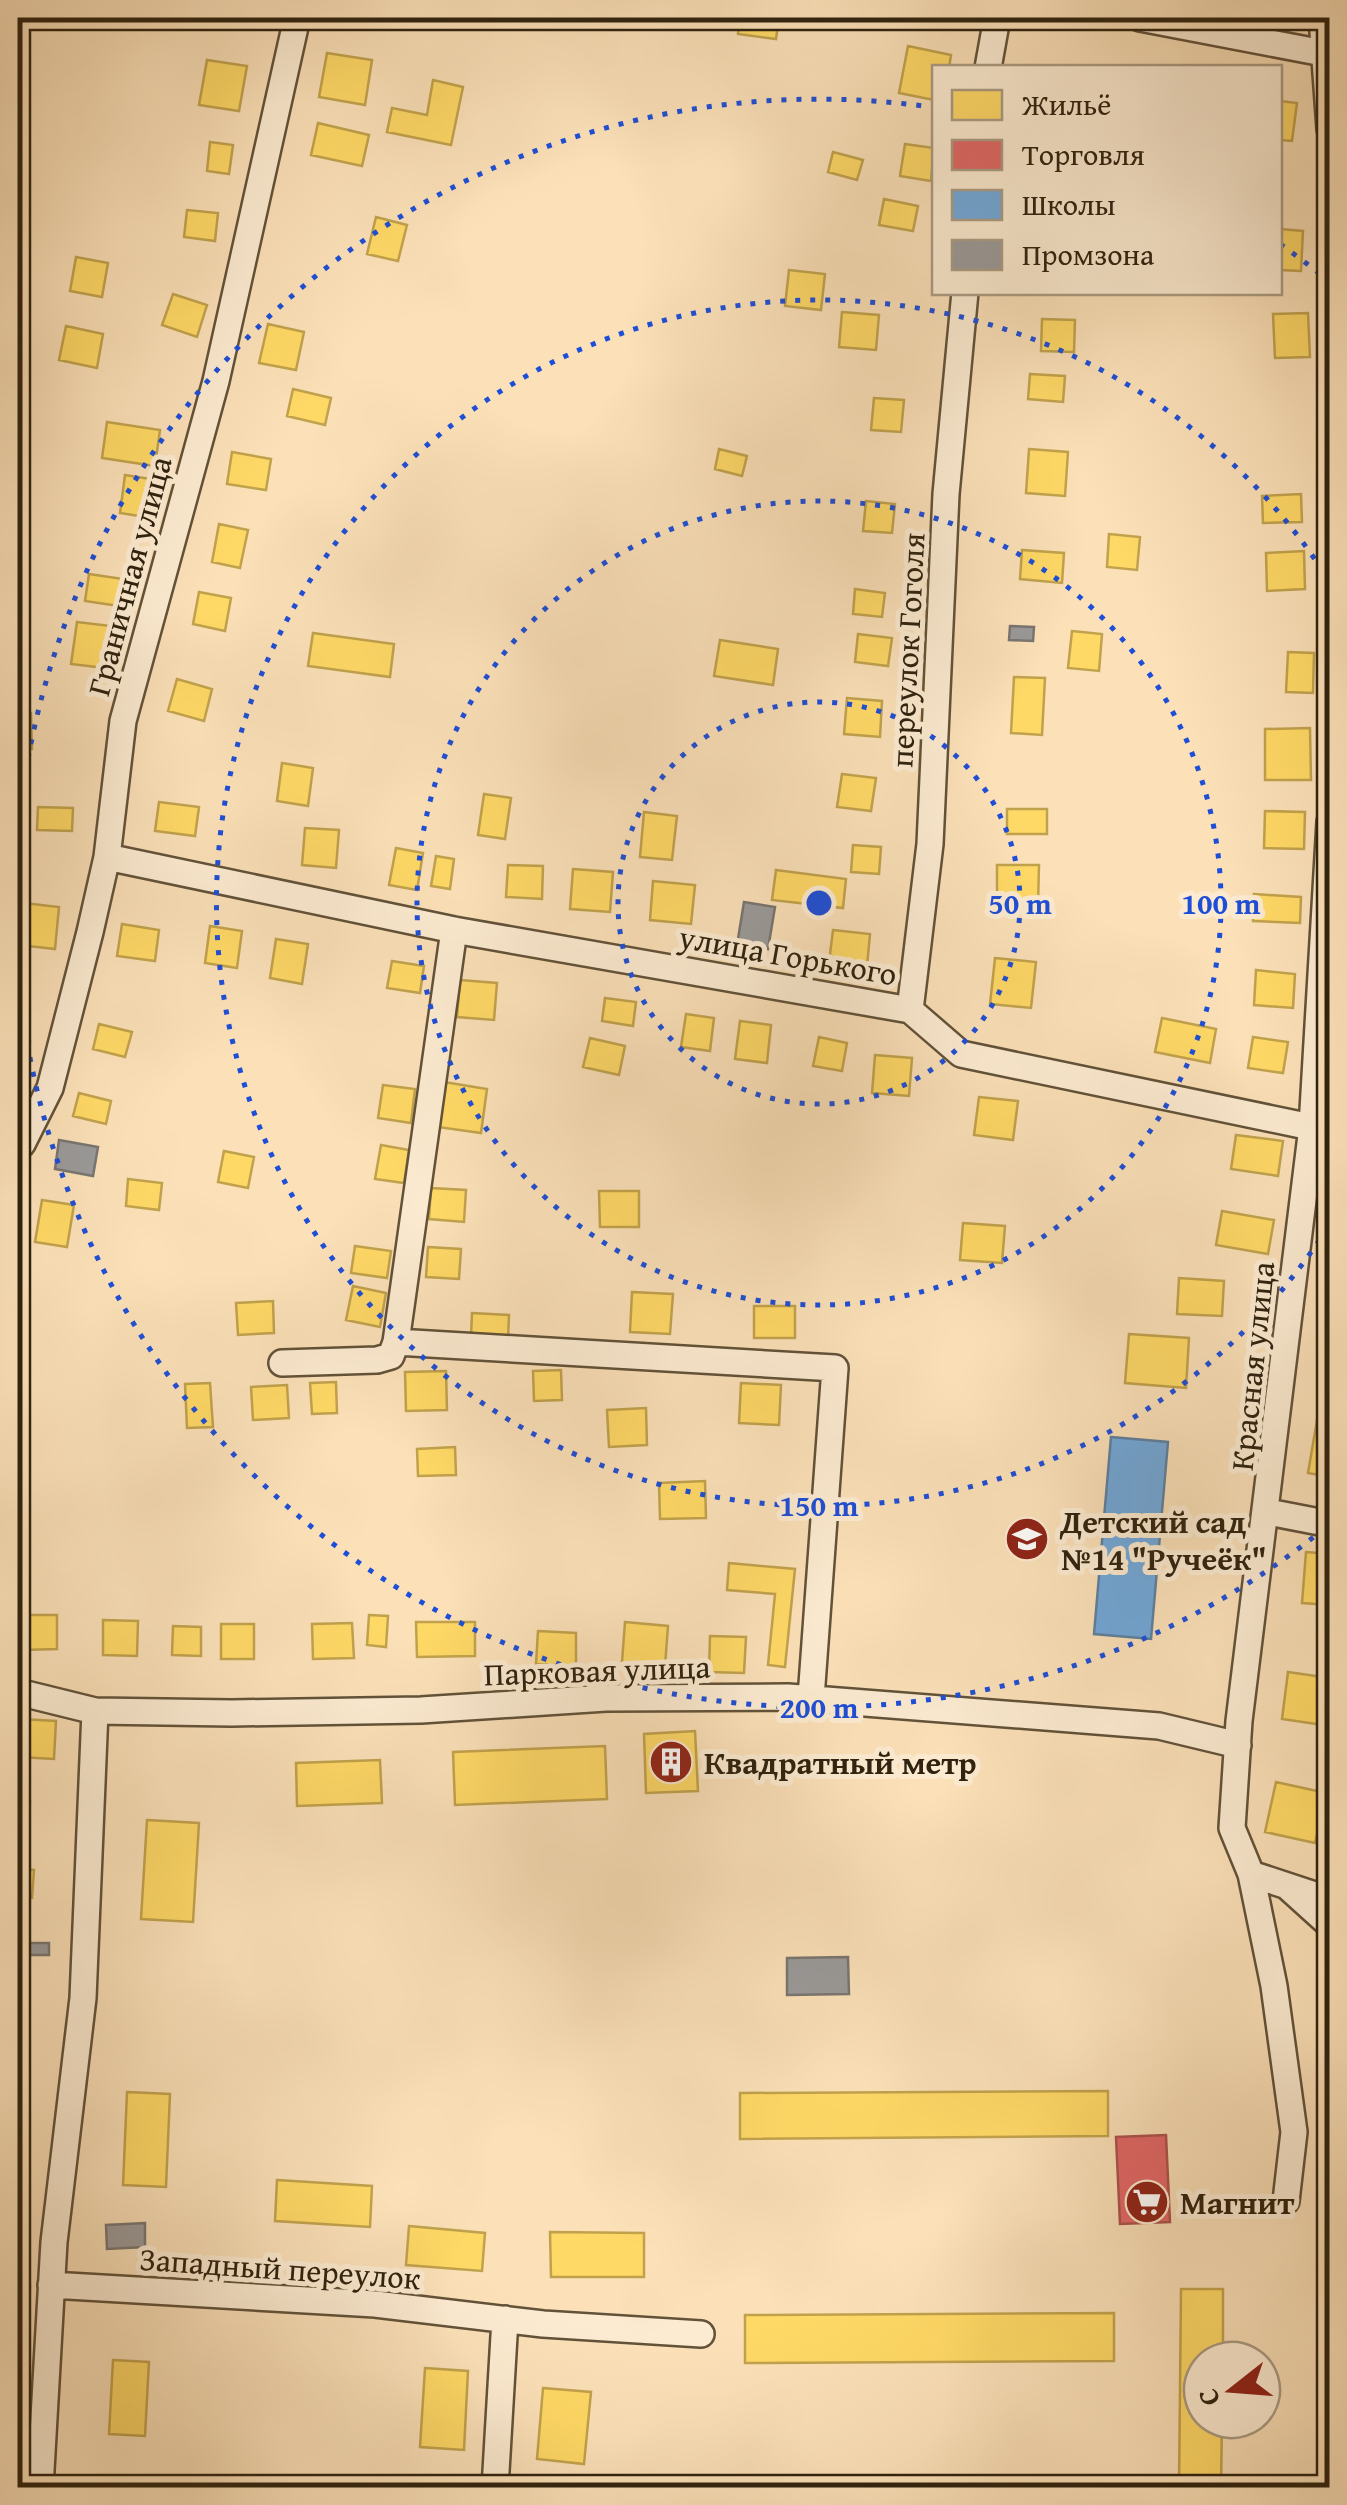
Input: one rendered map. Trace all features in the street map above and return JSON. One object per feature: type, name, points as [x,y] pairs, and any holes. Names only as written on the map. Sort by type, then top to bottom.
[{"type":"street","name":"Граничная улица","points":[[18,1144],[22,1144],[50,1088],[107,857],[124,721],[216,381],[297,18]]},
{"type":"street","points":[[989,65],[997,18]]},
{"type":"street","points":[[1140,18],[1323,53]]},
{"type":"street","points":[[1322,18],[1330,129]]},
{"type":"street","name":"переулок Гоголя","points":[[910,1010],[930,844],[946,494],[966,295]]},
{"type":"street","name":"Красная улица","points":[[1251,1874],[1232,1828],[1238,1744],[1320,1129],[1330,822]]},
{"type":"street","name":"улица Горького","points":[[107,857],[454,930],[910,1010],[961,1054],[1320,1129]]},
{"type":"street","points":[[282,1363],[377,1360],[390,1356],[396,1342],[454,930]]},
{"type":"street","points":[[396,1342],[835,1368],[811,1698]]},
{"type":"street","points":[[1268,1512],[1330,1524]]},
{"type":"street","name":"Парковая улица","points":[[18,1692],[95,1711],[421,1710],[606,1698],[811,1698],[1159,1726],[1238,1744]]},
{"type":"street","points":[[40,2488],[51,2286],[83,1998],[95,1711]]},
{"type":"street","points":[[1251,1874],[1330,1900]]},
{"type":"street","points":[[1251,1874],[1274,1986],[1294,2132],[1286,2201]]},
{"type":"street","points":[[1286,1886],[1330,1925]]},
{"type":"street","name":"Западный переулок","points":[[51,2286],[375,2304],[505,2319],[701,2334]]},
{"type":"street","points":[[495,2488],[505,2319]]},
{"type":"building: Жильё","points":[[740,18],[779,18],[776,39],[738,34]]},
{"type":"building: Жильё","points":[[908,46],[951,55],[949,65],[932,65],[932,100],[899,93]]},
{"type":"building: Жильё","points":[[327,53],[372,60],[365,105],[319,97]]},
{"type":"building: Жильё","points":[[207,60],[247,66],[239,111],[199,105]]},
{"type":"building: Жильё","points":[[433,80],[463,87],[451,145],[387,132],[392,108],[427,115]]},
{"type":"building: Жильё","points":[[1282,101],[1297,103],[1292,141],[1282,140]]},
{"type":"building: Жильё","points":[[318,123],[369,135],[362,166],[311,155]]},
{"type":"building: Жильё","points":[[210,142],[233,145],[229,174],[207,171]]},
{"type":"building: Жильё","points":[[905,144],[932,148],[931,181],[900,176]]},
{"type":"building: Жильё","points":[[833,152],[863,160],[857,180],[828,172]]},
{"type":"building: Жильё","points":[[884,199],[918,206],[913,231],[879,225]]},
{"type":"building: Жильё","points":[[187,210],[218,213],[215,241],[184,237]]},
{"type":"building: Жильё","points":[[376,217],[407,225],[398,261],[367,254]]},
{"type":"building: Жильё","points":[[1282,229],[1303,231],[1301,271],[1282,270]]},
{"type":"building: Жильё","points":[[76,257],[108,263],[102,297],[70,291]]},
{"type":"building: Жильё","points":[[789,270],[825,274],[821,310],[785,306]]},
{"type":"building: Жильё","points":[[173,294],[207,305],[197,337],[162,325]]},
{"type":"building: Жильё","points":[[842,312],[879,315],[876,350],[839,347]]},
{"type":"building: Жильё","points":[[1308,313],[1310,357],[1275,358],[1273,314]]},
{"type":"building: Жильё","points":[[1042,319],[1075,320],[1074,352],[1041,351]]},
{"type":"building: Жильё","points":[[268,324],[304,332],[296,370],[259,363]]},
{"type":"building: Жильё","points":[[66,326],[103,334],[97,368],[59,360]]},
{"type":"building: Жильё","points":[[1030,374],[1065,376],[1063,402],[1028,399]]},
{"type":"building: Жильё","points":[[293,389],[331,398],[325,425],[287,416]]},
{"type":"building: Жильё","points":[[874,398],[904,400],[901,432],[871,430]]},
{"type":"building: Жильё","points":[[107,422],[160,430],[155,466],[102,458]]},
{"type":"building: Жильё","points":[[719,449],[747,456],[742,476],[715,469]]},
{"type":"building: Жильё","points":[[1029,449],[1068,452],[1065,496],[1026,493]]},
{"type":"building: Жильё","points":[[232,452],[271,459],[266,490],[227,484]]},
{"type":"building: Жильё","points":[[125,475],[157,480],[152,518],[120,513]]},
{"type":"building: Жильё","points":[[1301,494],[1302,522],[1263,523],[1262,496]]},
{"type":"building: Жильё","points":[[866,501],[895,504],[892,533],[863,531]]},
{"type":"building: Жильё","points":[[219,524],[248,530],[240,568],[212,562]]},
{"type":"building: Жильё","points":[[1109,534],[1140,537],[1137,570],[1107,567]]},
{"type":"building: Жильё","points":[[1022,550],[1064,553],[1062,583],[1020,579]]},
{"type":"building: Жильё","points":[[1304,551],[1305,589],[1267,591],[1266,553]]},
{"type":"building: Жильё","points":[[89,574],[123,579],[119,606],[85,601]]},
{"type":"building: Жильё","points":[[855,589],[885,593],[882,617],[853,614]]},
{"type":"building: Жильё","points":[[199,592],[231,598],[225,631],[193,624]]},
{"type":"building: Жильё","points":[[77,622],[111,626],[105,668],[71,664]]},
{"type":"building: Жильё","points":[[1072,631],[1102,634],[1099,671],[1068,668]]},
{"type":"building: Жильё","points":[[313,633],[394,644],[390,677],[308,666]]},
{"type":"building: Жильё","points":[[858,634],[892,638],[888,666],[855,662]]},
{"type":"building: Жильё","points":[[720,640],[778,649],[773,685],[714,676]]},
{"type":"building: Жильё","points":[[1288,652],[1314,653],[1313,693],[1286,692]]},
{"type":"building: Жильё","points":[[1014,677],[1045,678],[1042,735],[1011,733]]},
{"type":"building: Жильё","points":[[177,679],[212,689],[204,721],[168,711]]},
{"type":"building: Жильё","points":[[847,698],[882,701],[880,737],[844,734]]},
{"type":"building: Жильё","points":[[31,713],[32,749],[18,749],[18,714]]},
{"type":"building: Жильё","points":[[1310,728],[1311,780],[1265,780],[1265,729]]},
{"type":"building: Жильё","points":[[282,763],[313,768],[308,806],[277,801]]},
{"type":"building: Жильё","points":[[842,774],[876,778],[871,811],[837,807]]},
{"type":"building: Жильё","points":[[484,794],[511,798],[505,839],[478,835]]},
{"type":"building: Жильё","points":[[159,802],[199,807],[195,836],[155,831]]},
{"type":"building: Жильё","points":[[38,807],[73,808],[72,831],[37,830]]},
{"type":"building: Жильё","points":[[1007,809],[1047,809],[1047,834],[1007,834]]},
{"type":"building: Жильё","points":[[1265,811],[1305,812],[1304,849],[1264,848]]},
{"type":"building: Жильё","points":[[644,812],[677,816],[672,860],[640,857]]},
{"type":"building: Жильё","points":[[305,828],[339,830],[336,868],[302,865]]},
{"type":"building: Жильё","points":[[853,845],[881,847],[879,874],[851,872]]},
{"type":"building: Жильё","points":[[396,848],[423,853],[417,890],[389,885]]},
{"type":"building: Жильё","points":[[436,856],[454,859],[450,889],[431,886]]},
{"type":"building: Жильё","points":[[508,865],[543,866],[542,899],[506,897]]},
{"type":"building: Жильё","points":[[997,865],[1039,865],[1038,906],[997,905]]},
{"type":"building: Жильё","points":[[573,869],[613,872],[610,912],[570,909]]},
{"type":"building: Жильё","points":[[776,870],[846,879],[843,908],[772,900]]},
{"type":"building: Жильё","points":[[653,881],[695,885],[691,924],[650,920]]},
{"type":"building: Жильё","points":[[1254,894],[1301,897],[1300,923],[1253,921]]},
{"type":"building: Жильё","points":[[24,903],[59,907],[55,949],[19,945]]},
{"type":"building: Жильё","points":[[122,924],[159,930],[155,961],[117,956]]},
{"type":"building: Жильё","points":[[210,926],[242,931],[237,968],[205,963]]},
{"type":"building: Жильё","points":[[833,930],[870,934],[867,966],[829,962]]},
{"type":"building: Жильё","points":[[276,939],[308,944],[302,984],[270,978]]},
{"type":"building: Жильё","points":[[995,958],[1036,962],[1031,1008],[990,1004]]},
{"type":"building: Жильё","points":[[392,961],[424,966],[420,993],[387,988]]},
{"type":"building: Жильё","points":[[1256,970],[1295,974],[1293,1008],[1254,1005]]},
{"type":"building: Жильё","points":[[460,980],[497,983],[494,1020],[457,1017]]},
{"type":"building: Жильё","points":[[605,998],[636,1002],[633,1026],[602,1021]]},
{"type":"building: Жильё","points":[[686,1014],[714,1018],[710,1051],[681,1047]]},
{"type":"building: Жильё","points":[[1162,1018],[1216,1029],[1210,1063],[1155,1052]]},
{"type":"building: Жильё","points":[[740,1021],[771,1025],[767,1063],[735,1059]]},
{"type":"building: Жильё","points":[[99,1024],[132,1032],[125,1057],[93,1049]]},
{"type":"building: Жильё","points":[[819,1037],[847,1043],[842,1071],[813,1066]]},
{"type":"building: Жильё","points":[[1253,1037],[1288,1042],[1283,1073],[1248,1068]]},
{"type":"building: Жильё","points":[[590,1038],[625,1046],[619,1075],[583,1067]]},
{"type":"building: Жильё","points":[[18,1040],[30,1042],[23,1104],[18,1103]]},
{"type":"building: Жильё","points":[[875,1055],[912,1058],[909,1096],[872,1093]]},
{"type":"building: Жильё","points":[[444,1082],[487,1089],[481,1133],[438,1127]]},
{"type":"building: Жильё","points":[[383,1085],[415,1089],[411,1123],[378,1118]]},
{"type":"building: Жильё","points":[[79,1093],[111,1101],[106,1124],[73,1116]]},
{"type":"building: Жильё","points":[[979,1097],[1018,1101],[1013,1140],[974,1135]]},
{"type":"building: Жильё","points":[[1236,1135],[1283,1141],[1278,1176],[1231,1169]]},
{"type":"building: Жильё","points":[[381,1145],[409,1150],[404,1183],[375,1179]]},
{"type":"building: Жильё","points":[[224,1151],[254,1157],[248,1188],[218,1182]]},
{"type":"building: Жильё","points":[[128,1179],[162,1183],[159,1210],[126,1206]]},
{"type":"building: Жильё","points":[[431,1188],[466,1190],[464,1222],[429,1219]]},
{"type":"building: Жильё","points":[[599,1191],[639,1191],[639,1227],[600,1227]]},
{"type":"building: Жильё","points":[[42,1200],[74,1205],[67,1247],[35,1242]]},
{"type":"building: Жильё","points":[[1222,1211],[1274,1220],[1268,1254],[1216,1245]]},
{"type":"building: Жильё","points":[[963,1223],[1005,1226],[1002,1263],[960,1260]]},
{"type":"building: Жильё","points":[[355,1246],[391,1251],[387,1278],[351,1273]]},
{"type":"building: Жильё","points":[[428,1247],[461,1249],[459,1279],[426,1277]]},
{"type":"building: Жильё","points":[[1179,1278],[1224,1281],[1222,1316],[1177,1314]]},
{"type":"building: Жильё","points":[[353,1286],[386,1293],[380,1327],[346,1320]]},
{"type":"building: Жильё","points":[[632,1292],[673,1294],[670,1334],[630,1332]]},
{"type":"building: Жильё","points":[[273,1301],[274,1333],[238,1335],[236,1303]]},
{"type":"building: Жильё","points":[[754,1306],[795,1306],[795,1338],[754,1338]]},
{"type":"building: Жильё","points":[[472,1313],[509,1315],[508,1339],[471,1337]]},
{"type":"building: Жильё","points":[[1129,1334],[1189,1338],[1186,1388],[1125,1383]]},
{"type":"building: Жильё","points":[[561,1370],[562,1400],[534,1401],[533,1371]]},
{"type":"building: Жильё","points":[[446,1371],[447,1410],[406,1411],[405,1372]]},
{"type":"building: Жильё","points":[[336,1382],[337,1413],[312,1414],[310,1383]]},
{"type":"building: Жильё","points":[[210,1383],[213,1427],[187,1428],[185,1384]]},
{"type":"building: Жильё","points":[[741,1383],[781,1385],[779,1425],[739,1423]]},
{"type":"building: Жильё","points":[[287,1385],[289,1418],[253,1420],[251,1387]]},
{"type":"building: Жильё","points":[[1322,1391],[1330,1392],[1330,1477],[1308,1473]]},
{"type":"building: Жильё","points":[[646,1408],[647,1445],[609,1447],[607,1410]]},
{"type":"building: Жильё","points":[[455,1447],[456,1475],[418,1476],[417,1449]]},
{"type":"building: Жильё","points":[[705,1481],[706,1518],[660,1519],[659,1483]]},
{"type":"building: Жильё","points":[[1306,1552],[1330,1554],[1330,1605],[1302,1603]]},
{"type":"building: Жильё","points":[[729,1563],[795,1569],[785,1667],[768,1665],[775,1594],[727,1590]]},
{"type":"building: Жильё","points":[[24,1615],[57,1615],[57,1649],[24,1650]]},
{"type":"building: Жильё","points":[[369,1615],[388,1616],[386,1647],[367,1645]]},
{"type":"building: Жильё","points":[[103,1620],[138,1621],[137,1656],[103,1655]]},
{"type":"building: Жильё","points":[[416,1622],[475,1622],[475,1656],[417,1657]]},
{"type":"building: Жильё","points":[[625,1622],[668,1626],[665,1666],[622,1662]]},
{"type":"building: Жильё","points":[[352,1623],[354,1658],[313,1659],[312,1624]]},
{"type":"building: Жильё","points":[[221,1624],[254,1624],[254,1659],[221,1659]]},
{"type":"building: Жильё","points":[[173,1626],[201,1627],[201,1656],[172,1655]]},
{"type":"building: Жильё","points":[[538,1631],[576,1633],[576,1666],[536,1664]]},
{"type":"building: Жильё","points":[[710,1636],[746,1637],[744,1673],[709,1672]]},
{"type":"building: Жильё","points":[[1288,1672],[1330,1678],[1330,1726],[1282,1719]]},
{"type":"building: Жильё","points":[[21,1719],[56,1721],[54,1759],[19,1757]]},
{"type":"building: Жильё","name":"Квадратный метр","points":[[695,1731],[698,1791],[646,1793],[644,1734]]},
{"type":"building: Жильё","points":[[605,1746],[607,1799],[455,1805],[453,1752]]},
{"type":"building: Жильё","points":[[380,1760],[382,1803],[297,1806],[296,1763]]},
{"type":"building: Жильё","points":[[1276,1782],[1326,1793],[1315,1843],[1265,1832]]},
{"type":"building: Жильё","points":[[18,1802],[30,1802],[28,1834],[18,1833]]},
{"type":"building: Жильё","points":[[147,1820],[199,1823],[193,1922],[141,1919]]},
{"type":"building: Жильё","points":[[18,1869],[34,1870],[32,1898],[18,1897]]},
{"type":"building: Жильё","points":[[18,2008],[22,2008],[21,2035],[18,2034]]},
{"type":"building: Жильё","points":[[1108,2091],[1108,2136],[740,2139],[740,2093]]},
{"type":"building: Жильё","points":[[127,2092],[170,2094],[166,2187],[123,2185]]},
{"type":"building: Жильё","points":[[18,2128],[24,2129],[22,2171],[18,2171]]},
{"type":"building: Жильё","points":[[277,2180],[372,2186],[370,2227],[275,2221]]},
{"type":"building: Жильё","points":[[409,2226],[485,2233],[482,2271],[406,2265]]},
{"type":"building: Жильё","points":[[550,2232],[644,2233],[644,2277],[551,2277]]},
{"type":"building: Жильё","points":[[18,2284],[30,2285],[29,2321],[18,2320]]},
{"type":"building: Жильё","points":[[1181,2289],[1223,2289],[1223,2340],[1182,2340],[1182,2440],[1222,2440],[1221,2488],[1179,2488]]},
{"type":"building: Жильё","points":[[1114,2313],[1114,2361],[745,2363],[745,2315]]},
{"type":"building: Жильё","points":[[113,2360],[149,2362],[145,2436],[109,2434]]},
{"type":"building: Жильё","points":[[425,2368],[468,2371],[464,2450],[420,2447]]},
{"type":"building: Жильё","points":[[543,2388],[591,2392],[584,2464],[537,2459]]},
{"type":"building: Торговля","points":[[1166,2135],[1170,2222],[1120,2224],[1116,2137]]},
{"type":"building: Школы","points":[[1111,1437],[1168,1442],[1151,1639],[1094,1634]]},
{"type":"building: Промзона","points":[[244,18],[278,18],[276,26]]},
{"type":"building: Промзона","points":[[1010,626],[1034,627],[1033,641],[1009,640]]},
{"type":"building: Промзона","points":[[744,902],[775,907],[768,949],[737,945]]},
{"type":"building: Промзона","points":[[59,1140],[98,1147],[93,1176],[55,1169]]},
{"type":"building: Промзона","points":[[28,1943],[49,1943],[49,1955],[28,1955]]},
{"type":"building: Промзона","points":[[848,1957],[849,1994],[787,1995],[787,1958]]},
{"type":"building: Промзона","points":[[145,2223],[145,2247],[107,2249],[106,2225]]},
{"type":"place","name":"Детский сад №14 \"Ручеёк\"","points":[[1027,1539]]},
{"type":"place","name":"Квадратный метр","points":[[671,1762]]},
{"type":"place","name":"Магнит","points":[[1147,2202]]}]
